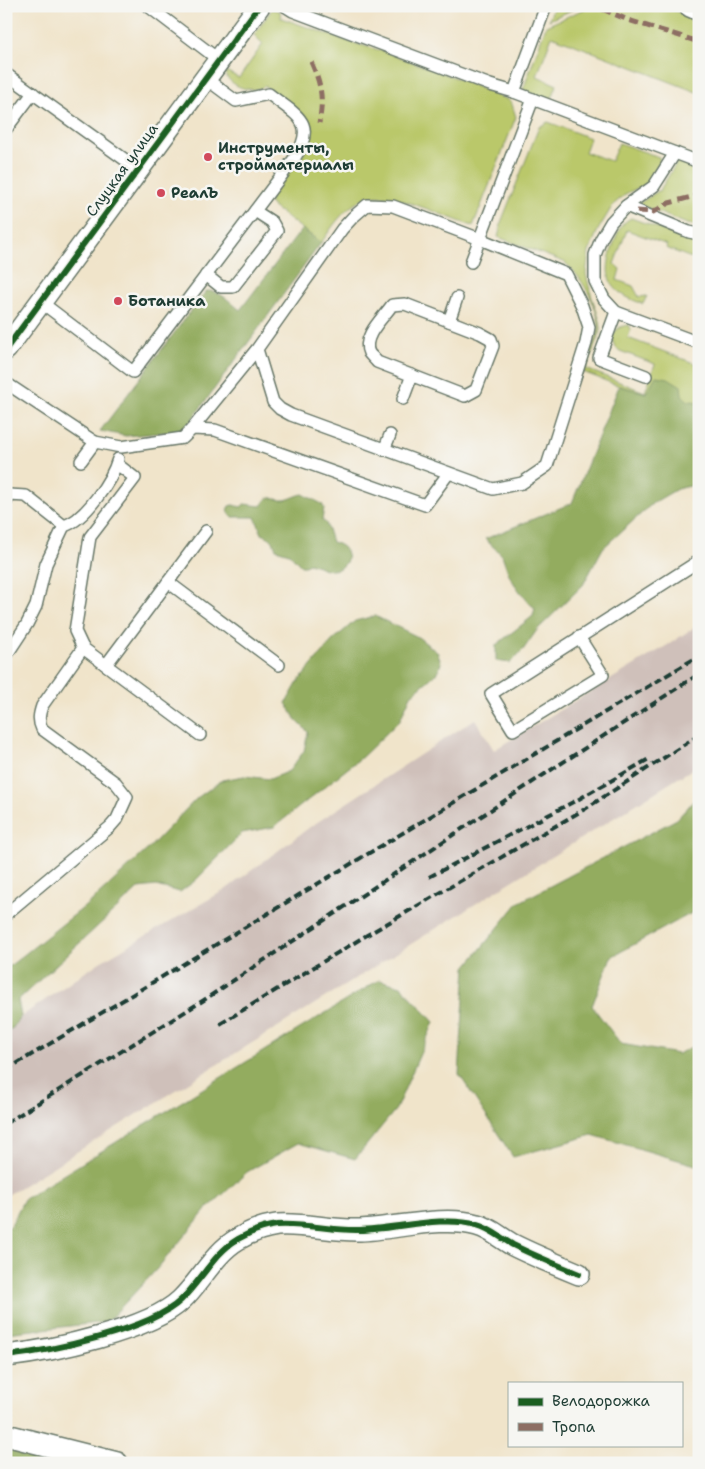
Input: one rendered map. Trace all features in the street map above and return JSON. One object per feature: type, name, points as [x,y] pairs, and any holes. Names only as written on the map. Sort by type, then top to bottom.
[{"type":"street","name":"Слуцкая улица","points":[[6,349],[259,6]]},
{"type":"street","points":[[690,6],[699,10]]},
{"type":"street","points":[[6,1356],[30,1353],[85,1341],[135,1325],[172,1308],[196,1284],[215,1259],[236,1240],[258,1228],[278,1225],[359,1230],[451,1221],[478,1225],[514,1246],[579,1274]]},
{"type":"street","points":[[6,1435],[116,1463]]},
{"type":"lane","points":[[148,6],[219,60]]},
{"type":"lane","points":[[285,6],[293,11],[481,82],[514,92],[699,162]]},
{"type":"lane","points":[[514,92],[546,6]]},
{"type":"lane","points":[[6,74],[138,169]]},
{"type":"lane","points":[[41,302],[133,372],[302,147],[305,138],[304,125],[300,118],[269,94],[236,101],[205,78]]},
{"type":"lane","points":[[6,129],[33,93]]},
{"type":"lane","points":[[471,262],[533,99]]},
{"type":"lane","points":[[675,153],[654,186],[626,206],[611,222],[601,239],[595,255],[595,281],[604,299],[616,312],[699,343]]},
{"type":"lane","points":[[6,383],[95,442],[121,447],[183,438],[257,349],[342,229],[367,205],[393,206],[566,274],[582,306],[589,327],[586,343],[547,466],[522,483],[493,489],[384,450],[291,415],[280,409],[273,402],[257,349]]},
{"type":"lane","points":[[626,206],[689,232],[699,234]]},
{"type":"lane","points":[[206,276],[221,287],[233,287],[277,230],[272,222],[255,211]]},
{"type":"lane","points":[[448,321],[457,298]]},
{"type":"lane","points":[[405,304],[491,339],[493,346],[476,390],[465,396],[412,375],[377,362],[369,354],[367,344],[370,335],[392,305],[405,304]]},
{"type":"lane","points":[[616,312],[599,358],[646,376]]},
{"type":"lane","points":[[403,399],[412,375]]},
{"type":"lane","points":[[192,429],[215,430],[425,505],[448,474]]},
{"type":"lane","points":[[384,450],[390,435]]},
{"type":"lane","points":[[81,461],[95,442]]},
{"type":"lane","points":[[6,656],[27,624],[36,606],[46,564],[64,526],[72,523],[80,516],[98,494],[117,464],[121,447]]},
{"type":"lane","points":[[117,464],[135,478],[90,538],[75,631],[83,648],[200,735]]},
{"type":"lane","points":[[6,502],[9,495],[26,496],[64,526]]},
{"type":"lane","points":[[106,665],[206,531]]},
{"type":"lane","points":[[579,638],[603,675],[513,730],[491,694],[699,561]]},
{"type":"lane","points":[[168,582],[279,665]]},
{"type":"lane","points":[[6,914],[110,827],[117,819],[126,797],[116,783],[46,734],[39,722],[42,706],[83,648]]},
{"type":"shaded area","points":[[699,624],[699,765],[6,1196],[6,1027],[100,962],[225,890],[310,827],[475,719],[494,750],[671,643]]},
{"type":"green space","points":[[554,6],[581,6],[549,20]]},
{"type":"green space","points":[[591,6],[664,6],[683,14],[699,25],[699,93],[552,36],[537,76],[557,85],[551,101],[523,90],[546,26]]},
{"type":"green space","points":[[272,9],[280,11],[281,18],[350,42],[383,51],[511,101],[516,117],[473,226],[401,200],[373,196],[363,199],[350,207],[339,218],[321,243],[272,206],[269,202],[271,197],[308,148],[311,136],[309,124],[305,117],[265,86],[254,89],[242,88],[228,79],[225,74],[226,71],[239,78],[263,44],[254,35]]},
{"type":"green space","points":[[548,122],[590,138],[585,152],[611,161],[619,143],[659,157],[660,161],[647,184],[627,193],[613,205],[598,230],[589,252],[586,274],[601,329],[586,369],[645,392],[655,364],[620,351],[612,339],[615,331],[629,325],[631,329],[628,338],[699,365],[699,402],[688,401],[682,395],[646,393],[619,386],[583,372],[599,329],[596,311],[583,283],[564,262],[498,237],[500,225],[539,127]]},
{"type":"green space","points":[[677,162],[699,169],[699,226],[687,224],[638,204],[660,190]]},
{"type":"green space","points":[[631,218],[699,243],[699,261],[666,248],[667,245],[627,230],[614,264],[620,269],[617,280],[633,286],[639,297],[647,296],[643,304],[615,289],[608,275],[610,255],[617,235],[622,226]]},
{"type":"green space","points":[[302,229],[321,243],[185,429],[182,431],[126,436],[100,431],[206,291],[220,294],[240,310]]},
{"type":"green space","points":[[656,376],[668,378],[681,386],[682,395],[688,401],[699,402],[699,484],[677,489],[653,503],[603,548],[583,585],[537,630],[523,650],[510,663],[496,661],[496,645],[533,616],[535,608],[517,588],[509,575],[502,555],[485,539],[572,503],[619,386],[646,393]]},
{"type":"green space","points":[[303,494],[322,504],[324,508],[322,520],[326,523],[332,542],[344,548],[347,553],[346,562],[338,569],[329,570],[308,563],[305,566],[301,566],[289,553],[276,549],[271,539],[262,534],[255,517],[232,517],[227,510],[229,506],[233,505],[241,507],[244,504],[261,506],[269,498],[285,500]]},
{"type":"green space","points":[[375,616],[418,637],[438,653],[441,663],[438,672],[411,695],[400,720],[362,757],[274,827],[242,833],[196,880],[180,892],[156,886],[139,888],[18,1000],[21,1016],[12,1029],[6,1033],[6,969],[93,900],[148,849],[197,798],[222,780],[244,776],[270,779],[289,771],[304,751],[308,732],[296,720],[286,703],[298,682],[332,641],[355,621]]},
{"type":"green space","points":[[699,795],[699,909],[611,957],[592,1006],[621,1044],[678,1054],[699,1043],[699,1166],[592,1135],[513,1157],[459,1074],[466,967],[518,903],[677,819]]},
{"type":"green space","points":[[379,980],[401,986],[434,1022],[396,1109],[355,1159],[298,1143],[247,1172],[205,1211],[156,1270],[107,1322],[6,1333],[6,1229],[11,1225],[24,1199]]},
{"type":"green space","points":[[6,1445],[61,1458],[70,1463],[6,1463]]},
{"type":"railway","points":[[6,1070],[699,656]]},
{"type":"railway","points":[[6,1123],[204,1000],[699,674]]},
{"type":"railway","points":[[220,1024],[367,935],[585,809],[699,735]]},
{"type":"railway","points":[[429,877],[579,799],[649,759]]},
{"type":"marked path","points":[[587,6],[600,8],[628,20],[699,42]]},
{"type":"marked path","points":[[311,62],[321,91],[319,123]]},
{"type":"marked path","points":[[637,211],[653,212],[669,203],[699,195]]},
{"type":"cycle path","points":[[6,349],[259,6]]},
{"type":"cycle path","points":[[6,1356],[73,1344],[124,1330],[147,1321],[181,1300],[229,1245],[252,1232],[277,1225],[360,1230],[434,1222],[464,1222],[487,1229],[513,1245],[579,1274]]},
{"type":"place","name":"Инструменты, стройматериалы","points":[[208,157]]},
{"type":"place","name":"РеалЪ","points":[[161,193]]},
{"type":"place","name":"Ботаника","points":[[118,301]]}]
